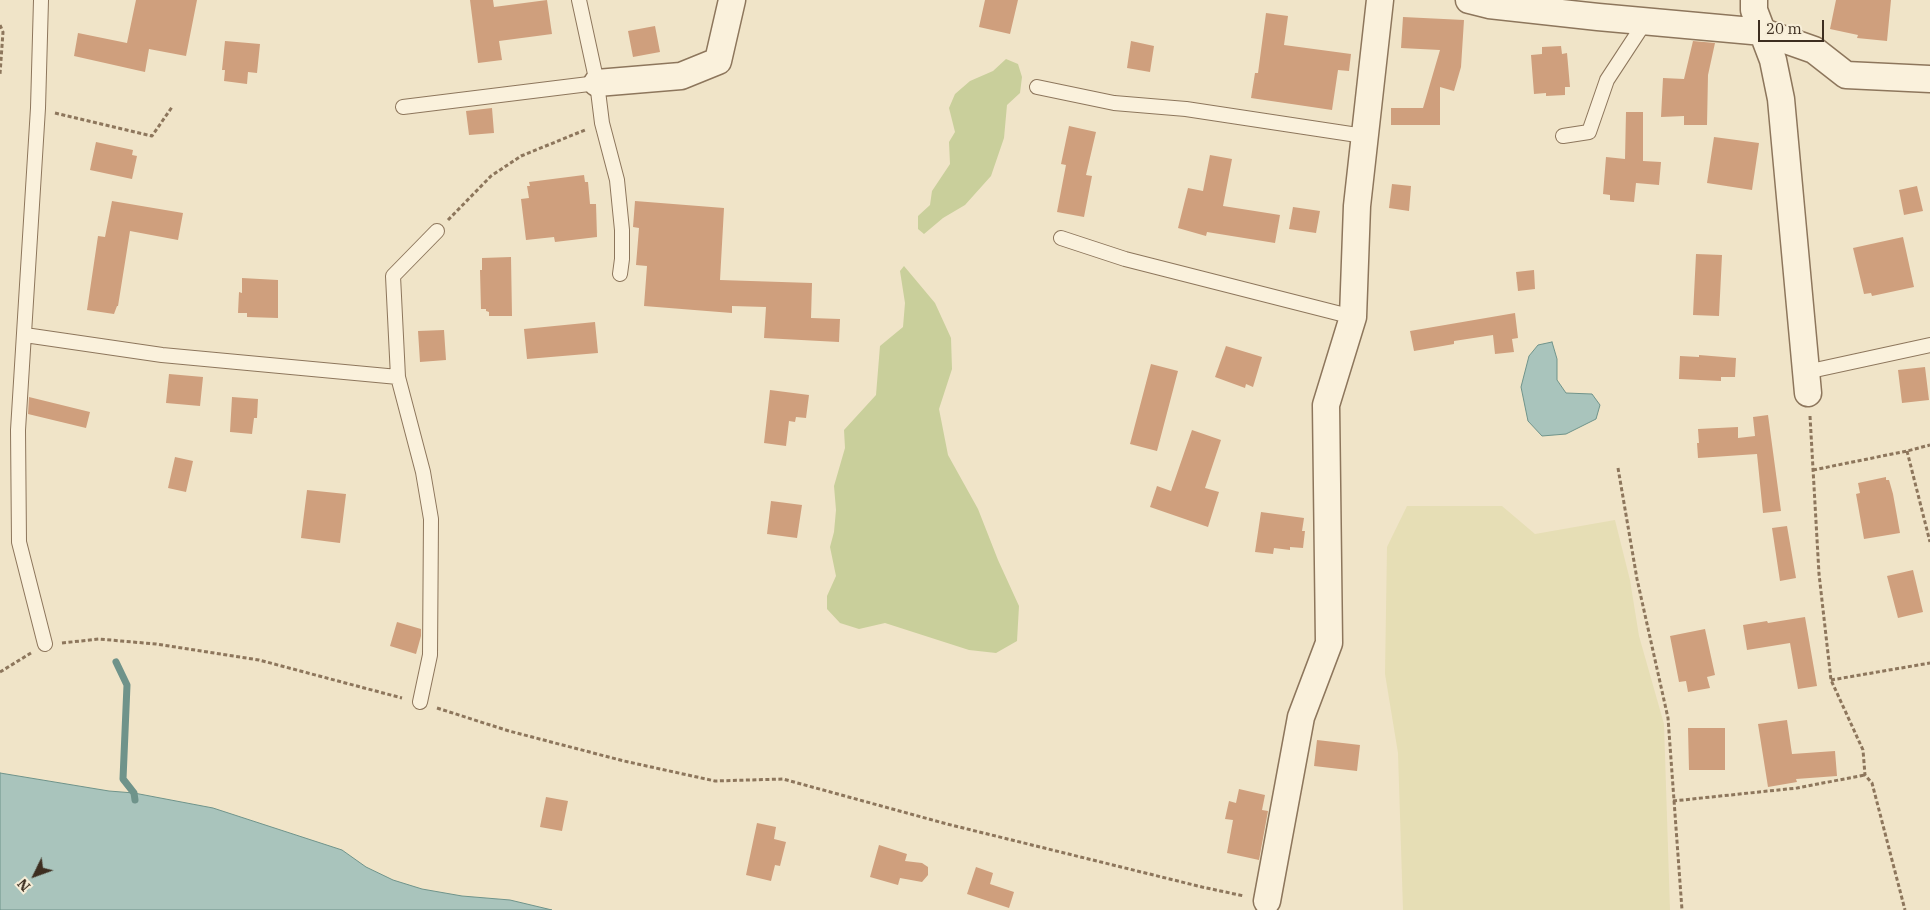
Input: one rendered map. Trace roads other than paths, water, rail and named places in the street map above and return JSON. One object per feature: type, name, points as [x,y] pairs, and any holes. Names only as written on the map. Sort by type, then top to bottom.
[{"type":"street","points":[[597,83],[681,76],[718,61],[732,0]]},
{"type":"street","points":[[1267,901],[1301,717],[1329,644],[1326,405],[1353,317],[1357,206],[1380,0]]},
{"type":"street","points":[[1470,0],[1489,5],[1645,22],[1763,32],[1814,50],[1846,75],[1930,79]]},
{"type":"street","points":[[1754,0],[1754,10],[1774,60],[1781,99],[1807,382]]},
{"type":"lane","points":[[41,0],[38,108],[18,430],[19,542],[45,644]]},
{"type":"lane","points":[[579,0],[597,83],[602,123],[617,180],[622,230],[620,274]]},
{"type":"lane","points":[[1563,136],[1589,132],[1607,80],[1645,22]]},
{"type":"lane","points":[[403,107],[597,83]]},
{"type":"lane","points":[[1037,87],[1114,102],[1186,109],[1364,136]]},
{"type":"lane","points":[[420,702],[430,655],[432,519],[423,472],[398,377],[393,276],[437,231]]},
{"type":"lane","points":[[1061,238],[1125,259],[1353,317]]},
{"type":"lane","points":[[25,335],[162,355],[398,377]]},
{"type":"lane","points":[[1807,382],[1930,345]]},
{"type":"water","points":[[1552,342],[1557,359],[1557,380],[1566,393],[1592,394],[1600,405],[1596,419],[1566,434],[1542,436],[1528,421],[1521,387],[1529,356],[1538,345]]},
{"type":"water","points":[[0,773],[109,791],[134,793],[213,808],[342,850],[366,867],[393,880],[422,889],[462,896],[510,900],[552,910],[0,910]]},
{"type":"waterway","points":[[116,662],[127,685],[123,779],[134,793],[135,800]]}]
